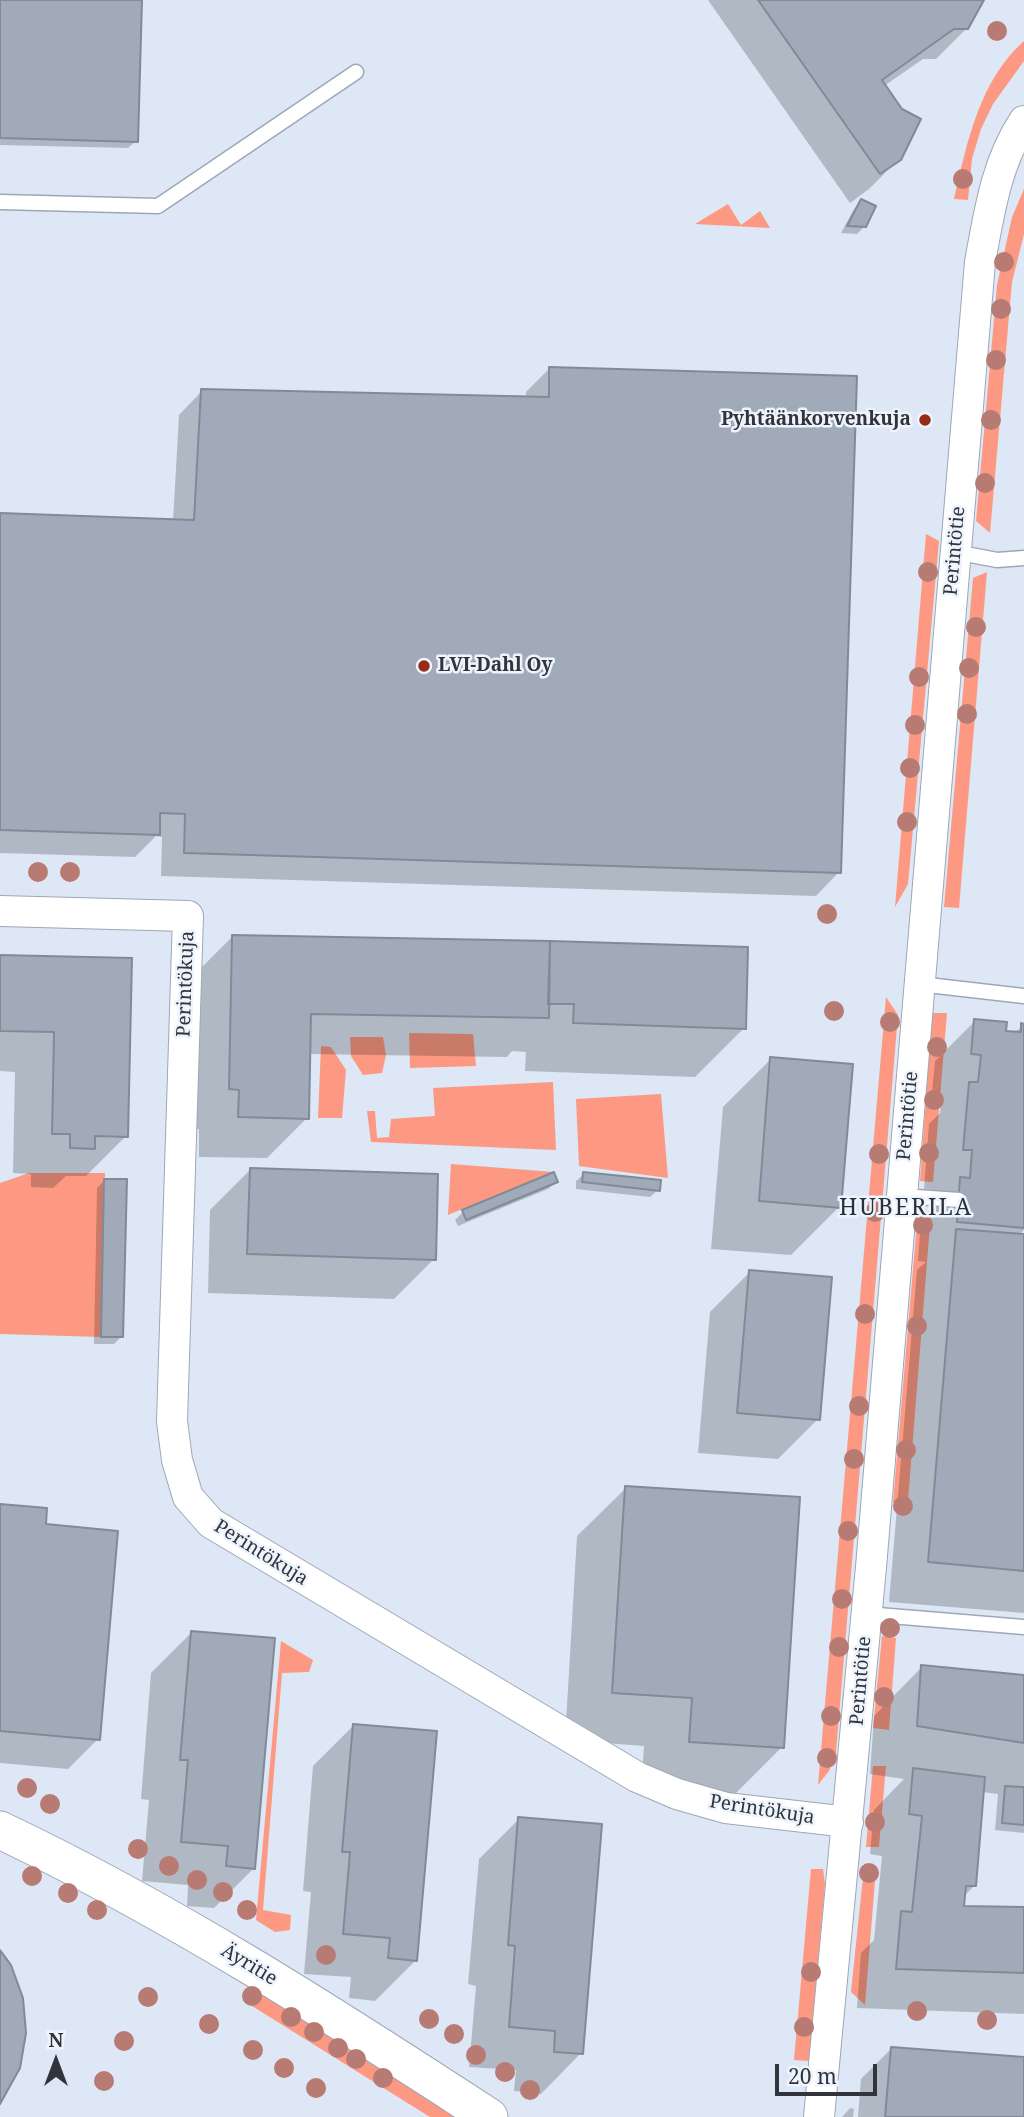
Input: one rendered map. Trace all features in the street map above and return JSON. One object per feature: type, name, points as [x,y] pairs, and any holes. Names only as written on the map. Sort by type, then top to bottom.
[{"type":"street","name":"Perintötie","points":[[819,2117],[848,1822],[980,262],[993,191],[1014,137],[1024,121]]},
{"type":"street","name":"Perintökuja","points":[[0,911],[188,916],[172,1421],[177,1460],[188,1497],[211,1523],[637,1777],[677,1794],[726,1808],[848,1822]]},
{"type":"street","name":"Äyritie","points":[[0,1830],[223,1949],[335,2016],[489,2117]]},
{"type":"lane","points":[[0,202],[158,206],[356,72]]},
{"type":"lane","points":[[954,552],[997,560],[1024,558]]},
{"type":"lane","points":[[919,984],[1024,996]]},
{"type":"lane","points":[[902,1196],[959,1200]]},
{"type":"lane","points":[[866,1614],[1024,1627]]},
{"type":"shaded area","points":[[1024,41],[1024,61],[993,104],[981,129],[972,159],[968,200],[954,199],[977,114],[996,75]]},
{"type":"shaded area","points":[[1024,189],[1024,234],[1012,282],[990,533],[976,521],[997,285],[1012,217]]},
{"type":"shaded area","points":[[728,204],[741,225],[760,211],[770,228],[695,224]]},
{"type":"shaded area","points":[[926,534],[939,541],[908,884],[895,907]]},
{"type":"shaded area","points":[[987,572],[959,908],[944,907],[973,578]]},
{"type":"shaded area","points":[[886,997],[898,1015],[836,1752],[829,1771],[818,1785]]},
{"type":"shaded area","points":[[932,1013],[947,1013],[933,1182],[920,1181]]},
{"type":"shaded area","points":[[409,1033],[473,1034],[476,1066],[410,1068]]},
{"type":"shaded area","points":[[350,1037],[383,1037],[386,1055],[382,1073],[363,1075],[351,1056]]},
{"type":"shaded area","points":[[321,1046],[331,1047],[346,1070],[342,1118],[318,1118]]},
{"type":"shaded area","points":[[553,1082],[556,1150],[371,1142],[367,1111],[375,1111],[377,1138],[389,1137],[391,1119],[435,1116],[433,1088]]},
{"type":"shaded area","points":[[661,1094],[668,1178],[579,1166],[576,1099]]},
{"type":"shaded area","points":[[451,1164],[554,1172],[448,1215]]},
{"type":"shaded area","points":[[29,1173],[105,1173],[101,1337],[0,1334],[0,1183]]},
{"type":"shaded area","points":[[918,1211],[931,1212],[907,1513],[893,1502]]},
{"type":"shaded area","points":[[882,1636],[896,1638],[889,1730],[873,1728]]},
{"type":"shaded area","points":[[281,1641],[313,1660],[309,1672],[282,1673],[263,1910],[291,1915],[290,1930],[275,1932],[256,1920]]},
{"type":"shaded area","points":[[873,1766],[886,1766],[879,1847],[866,1847]]},
{"type":"shaded area","points":[[864,1867],[876,1868],[865,2005],[851,1992]]},
{"type":"shaded area","points":[[811,1869],[823,1869],[825,1884],[809,2061],[794,2060]]},
{"type":"shaded area","points":[[252,1986],[455,2117],[430,2117],[244,2001]]},
{"type":"building","points":[[0,0],[142,0],[138,142],[0,138]]},
{"type":"building","points":[[758,0],[984,0],[968,29],[954,29],[882,80],[902,109],[921,119],[901,160],[880,174]]},
{"type":"building","points":[[861,199],[876,206],[866,227],[847,226]]},
{"type":"building","name":"LVI-Dahl Oy","points":[[549,367],[857,376],[841,873],[184,853],[185,814],[160,813],[160,835],[0,830],[0,513],[194,520],[201,389],[549,397]]},
{"type":"building","points":[[232,935],[550,941],[549,1018],[311,1014],[309,1119],[238,1117],[239,1090],[229,1089]]},
{"type":"building","points":[[550,941],[748,947],[746,1029],[573,1023],[574,1004],[548,1004]]},
{"type":"building","points":[[0,955],[132,958],[128,1137],[95,1136],[95,1149],[70,1148],[70,1134],[52,1134],[54,1032],[0,1031]]},
{"type":"building","points":[[974,1019],[1007,1022],[1006,1031],[1021,1032],[1021,1023],[1024,1024],[1024,1228],[957,1222],[960,1177],[970,1178],[972,1150],[963,1150],[969,1082],[978,1082],[981,1055],[971,1054]]},
{"type":"building","points":[[770,1057],[853,1064],[841,1208],[759,1201]]},
{"type":"building","points":[[250,1168],[438,1174],[436,1260],[247,1254]]},
{"type":"building","points":[[554,1172],[558,1182],[466,1220],[462,1210]]},
{"type":"building","points":[[583,1172],[661,1180],[660,1191],[582,1182]]},
{"type":"building","points":[[104,1179],[127,1179],[123,1337],[101,1337]]},
{"type":"building","points":[[956,1229],[1024,1234],[1024,1571],[928,1562]]},
{"type":"building","points":[[749,1270],[832,1277],[820,1420],[737,1413]]},
{"type":"building","points":[[625,1486],[800,1497],[784,1748],[689,1742],[692,1698],[612,1693]]},
{"type":"building","points":[[0,1504],[47,1508],[46,1524],[118,1531],[100,1740],[0,1731]]},
{"type":"building","points":[[191,1631],[275,1638],[255,1869],[226,1866],[228,1846],[181,1842],[188,1760],[180,1760]]},
{"type":"building","points":[[921,1665],[1024,1675],[1024,1743],[917,1726]]},
{"type":"building","points":[[353,1724],[437,1731],[417,1961],[388,1958],[390,1938],[343,1934],[350,1852],[342,1852]]},
{"type":"building","points":[[913,1768],[985,1777],[976,1886],[966,1886],[964,1906],[1024,1907],[1024,1973],[896,1969],[901,1911],[912,1912],[922,1816],[909,1814]]},
{"type":"building","points":[[1005,1786],[1024,1787],[1024,1825],[1002,1823]]},
{"type":"building","points":[[518,1817],[602,1824],[583,2054],[554,2052],[555,2031],[509,2027],[515,1946],[508,1945]]},
{"type":"building","points":[[0,1950],[11,1965],[23,1998],[26,2033],[20,2068],[0,2104]]},
{"type":"building","points":[[891,2047],[1024,2057],[1024,2117],[885,2117]]},
{"type":"place","name":"Pyhtäänkorvenkuja","points":[[925,420]]},
{"type":"place","name":"LVI-Dahl Oy","points":[[424,666]]},
{"type":"district","name":"HUBERILA","points":[[906,1208]]}]
